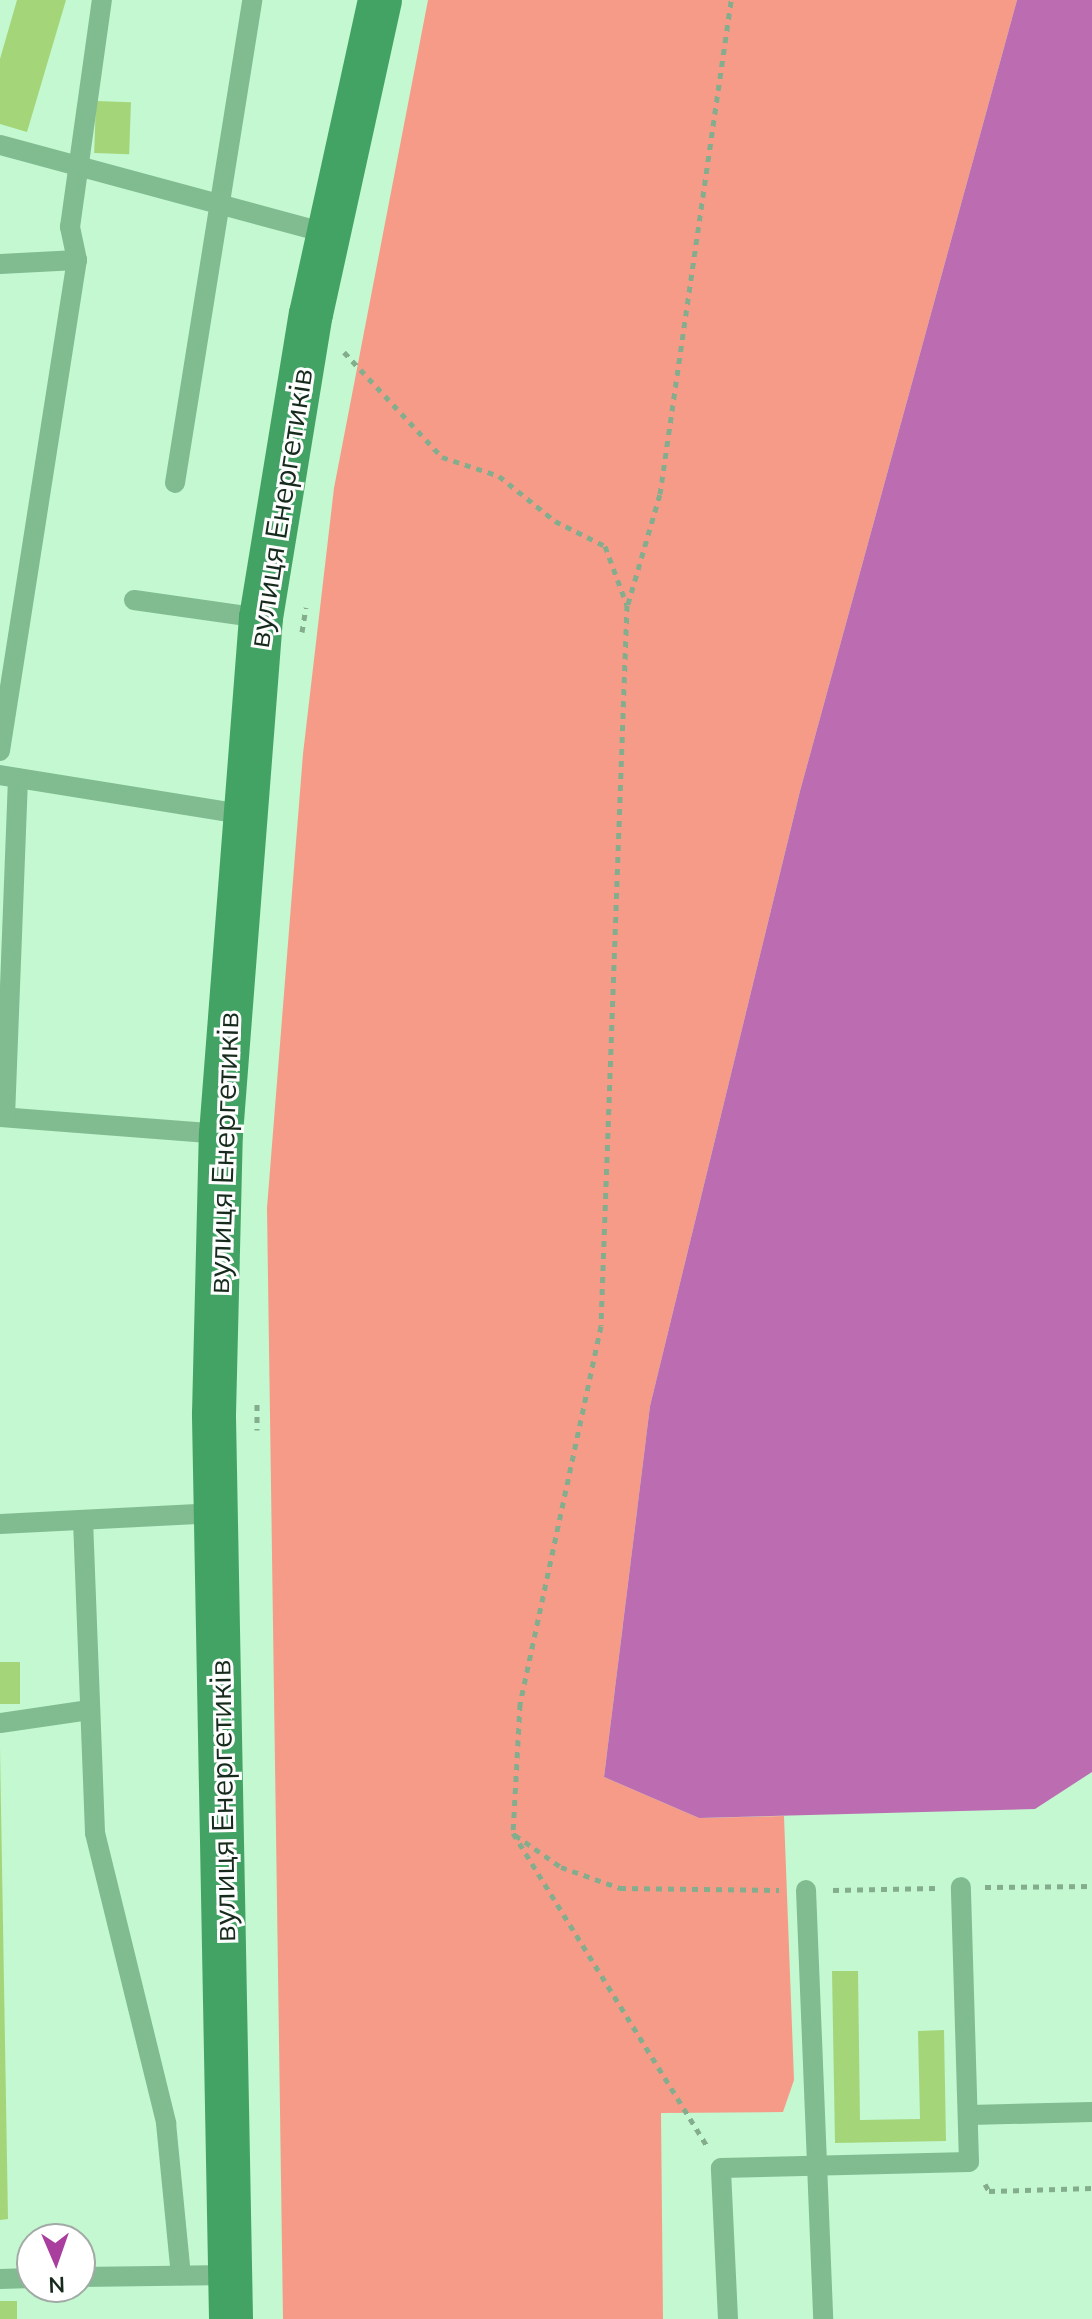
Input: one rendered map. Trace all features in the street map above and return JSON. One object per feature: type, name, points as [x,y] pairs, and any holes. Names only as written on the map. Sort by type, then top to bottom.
[{"type":"main road","name":"вулиця Енергетиків","points":[[231,2319],[217,1513],[221,1134],[242,814],[261,618],[327,233],[380,0]]},
{"type":"lane","points":[[0,751],[77,260],[70,227],[102,0]]},
{"type":"lane","points":[[175,483],[224,207],[252,0]]},
{"type":"lane","points":[[0,145],[327,233]]},
{"type":"lane","points":[[0,264],[77,260]]},
{"type":"lane","points":[[134,600],[261,618]]},
{"type":"lane","points":[[221,1134],[3,1117],[9,777],[242,814]]},
{"type":"lane","points":[[0,1524],[217,1513]]},
{"type":"lane","points":[[83,1520],[95,1833],[166,2123],[181,2275]]},
{"type":"lane","points":[[0,1723],[89,1710]]},
{"type":"lane","points":[[728,2319],[721,2168],[969,2162],[961,1887]]},
{"type":"lane","points":[[806,1890],[823,2319]]},
{"type":"lane","points":[[970,2115],[1092,2112]]},
{"type":"lane","points":[[96,2277],[231,2275]]},
{"type":"path","points":[[721,2168],[513,1833],[520,1704],[601,1326],[627,605],[660,494],[731,0]]},
{"type":"path","points":[[342,367],[344,352],[442,457],[499,476],[555,521],[605,546],[627,605]]},
{"type":"path","points":[[301,643],[308,597]]},
{"type":"path","points":[[257,1392],[257,1439]]},
{"type":"path","points":[[513,1833],[561,1867],[620,1888],[806,1890]]},
{"type":"path","points":[[969,2162],[989,2191],[1092,2188]]},
{"type":"shaded area","points":[[428,0],[1017,0],[800,791],[650,1406],[604,1777],[699,1818],[784,1816],[794,2080],[783,2112],[661,2113],[663,2319],[283,2319],[267,1208],[303,754],[334,488]]},
{"type":"shaded area","points":[[1017,0],[1092,0],[1092,1772],[1035,1809],[699,1818],[604,1777],[650,1406],[800,791]]},
{"type":"building","points":[[17,0],[66,0],[27,132],[0,124],[0,59]]},
{"type":"building","points":[[96,101],[131,102],[129,154],[94,153]]},
{"type":"building","points":[[0,1662],[20,1662],[20,1704],[0,1704]]},
{"type":"building","points":[[0,1748],[8,2219],[0,2220]]},
{"type":"building","points":[[832,1971],[858,1971],[860,2120],[920,2119],[918,2031],[944,2030],[946,2141],[835,2143]]},
{"type":"building","points":[[0,2301],[16,2301],[17,2319],[0,2319]]}]
